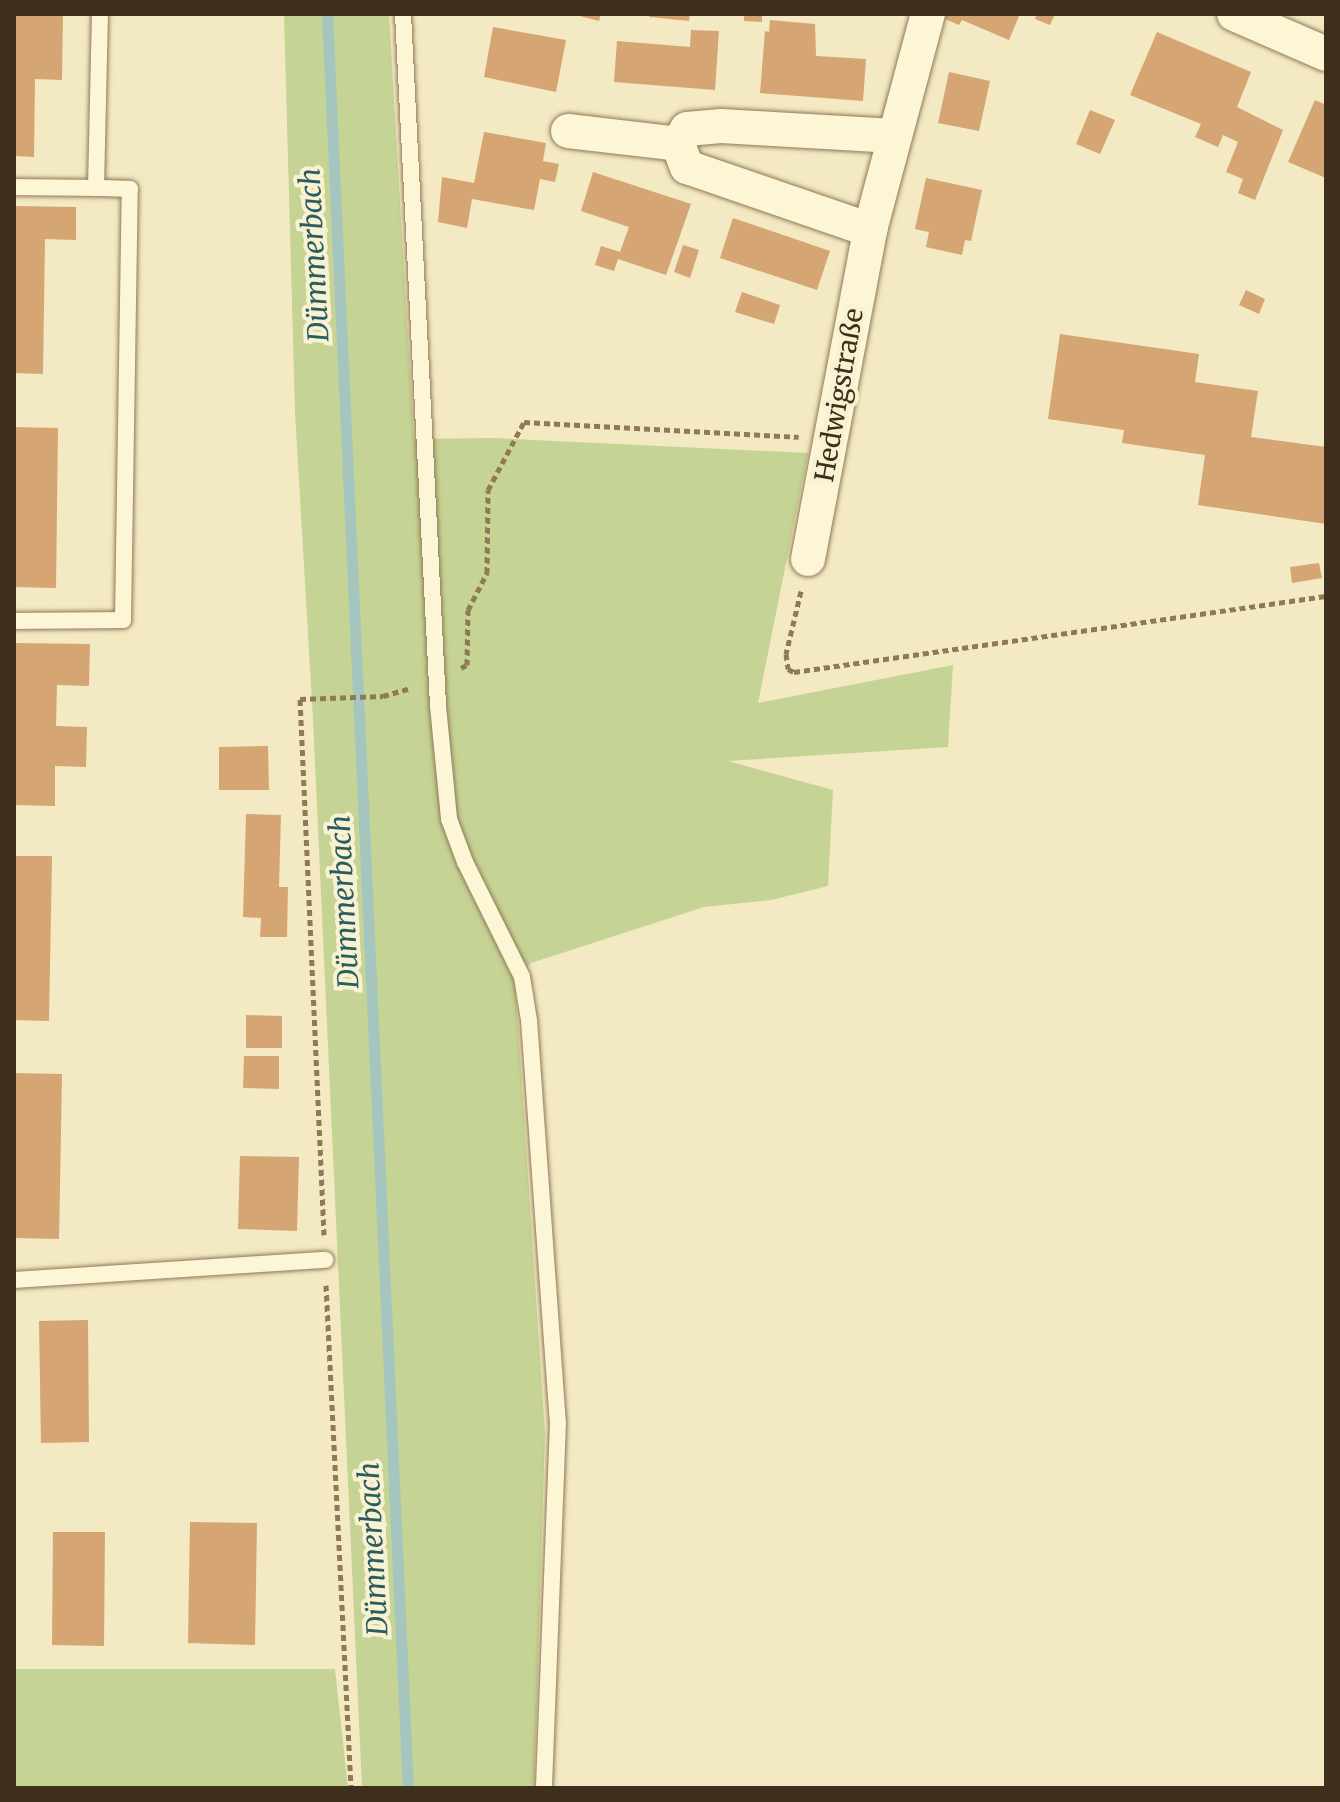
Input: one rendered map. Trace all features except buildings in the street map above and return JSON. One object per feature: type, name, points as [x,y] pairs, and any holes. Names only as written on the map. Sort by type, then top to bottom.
[{"type":"street","name":"Hedwigstraße","points":[[808,559],[870,230],[928,14]]},
{"type":"street","points":[[1234,14],[1326,54]]},
{"type":"street","points":[[678,144],[687,129],[721,126],[895,136]]},
{"type":"street","points":[[568,131],[678,144]]},
{"type":"street","points":[[678,144],[687,167],[870,230]]},
{"type":"lane","points":[[96,188],[100,14]]},
{"type":"lane","points":[[403,14],[437,681],[449,819],[465,862],[522,977],[529,1020],[558,1422],[544,1788]]},
{"type":"lane","points":[[14,187],[130,189],[123,620],[14,621]]},
{"type":"lane","points":[[14,1280],[325,1260]]},
{"type":"path","points":[[351,1788],[300,699],[383,696],[437,681],[467,665],[468,610],[487,573],[488,490],[524,422],[832,440]]},
{"type":"path","points":[[808,559],[786,654],[788,669],[794,672],[1326,596]]},
{"type":"green space","points":[[284,14],[389,14],[414,439],[494,438],[808,453],[758,703],[953,665],[948,747],[728,761],[833,790],[828,886],[771,900],[704,907],[531,963],[515,980],[545,1433],[534,1788],[362,1788],[313,719],[295,412]]},
{"type":"green space","points":[[14,1669],[335,1669],[348,1788],[14,1788]]},
{"type":"waterway","name":"Dümmerbach","points":[[327,14],[408,1788]]}]
